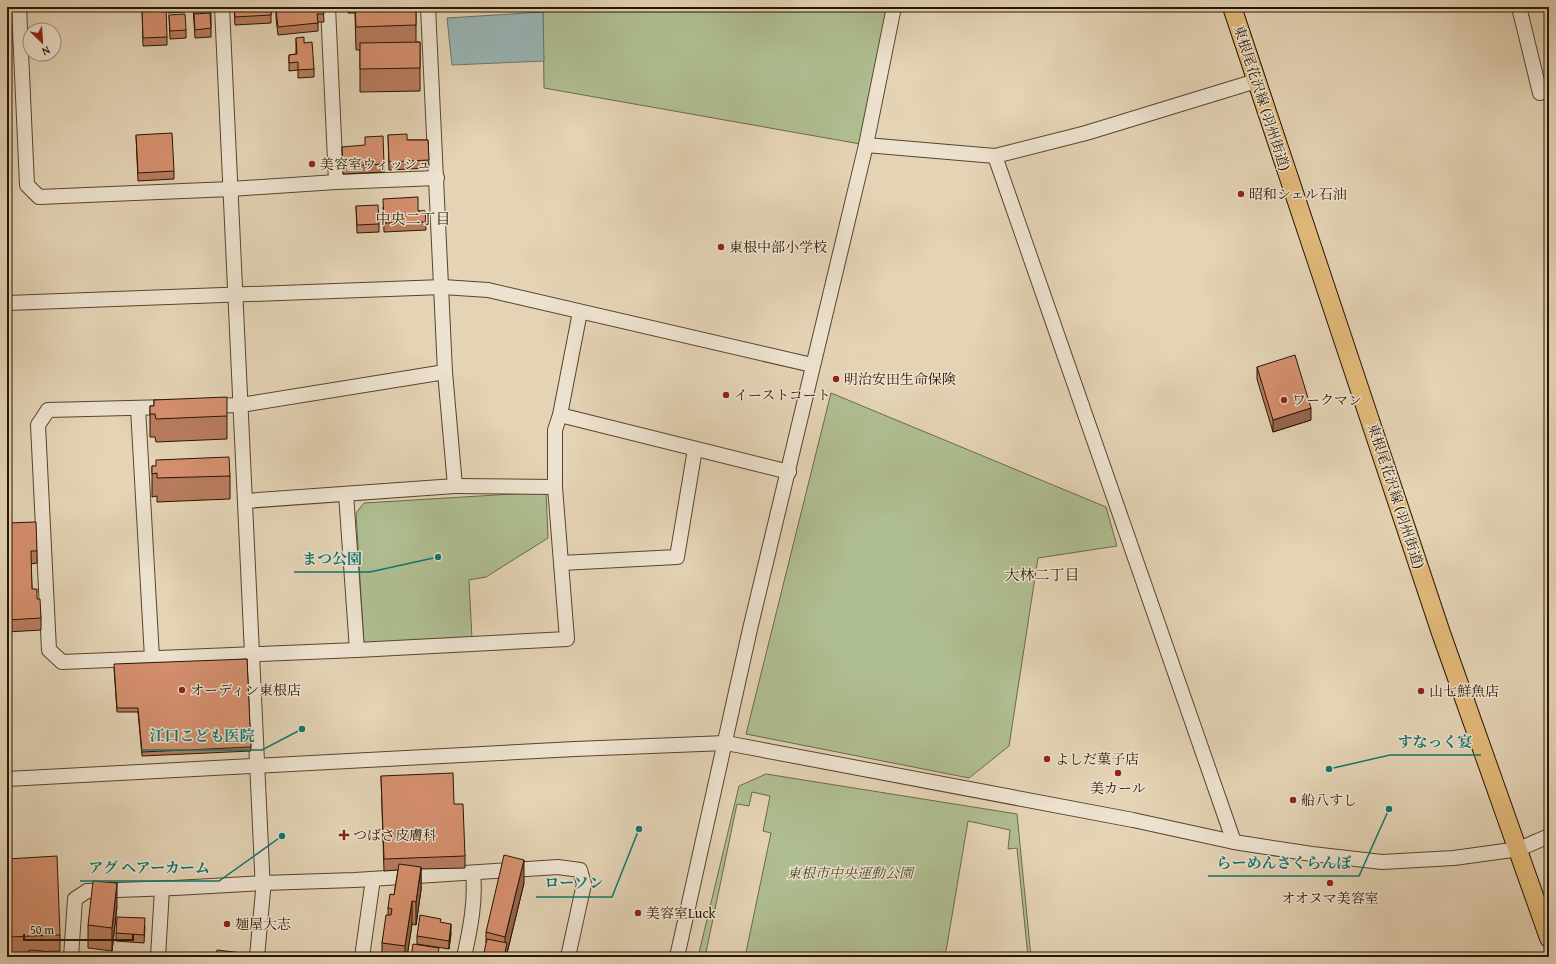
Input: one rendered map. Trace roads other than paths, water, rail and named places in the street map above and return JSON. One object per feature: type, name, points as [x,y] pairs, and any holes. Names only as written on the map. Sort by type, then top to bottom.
[{"type":"main road","name":"東根尾花沢線 (羽州街道)","points":[[1232,7],[1441,633],[1549,938]]},
{"type":"street","points":[[19,7],[27,185],[39,197],[437,178]]},
{"type":"street","points":[[222,7],[263,882],[257,957]]},
{"type":"street","points":[[328,7],[336,182]]},
{"type":"street","points":[[428,7],[443,287],[445,372],[455,486]]},
{"type":"street","points":[[677,957],[726,743],[750,628],[789,472],[812,365],[866,145],[894,7]]},
{"type":"street","points":[[1519,7],[1540,93],[1549,91]]},
{"type":"street","points":[[866,145],[995,156],[1086,133],[1256,81]]},
{"type":"street","points":[[995,156],[1234,842]]},
{"type":"street","points":[[7,303],[443,287],[488,290],[812,365]]},
{"type":"street","points":[[445,372],[241,405],[48,410],[38,425],[49,650],[62,662],[357,650],[567,639],[555,486],[555,430],[560,415],[580,312]]},
{"type":"street","points":[[138,408],[152,658]]},
{"type":"street","points":[[560,415],[789,472]]},
{"type":"street","points":[[561,563],[677,557],[695,449]]},
{"type":"street","points":[[245,501],[455,486],[555,486]]},
{"type":"street","points":[[346,494],[357,650]]},
{"type":"street","points":[[7,779],[258,767],[567,749],[726,743],[1132,820],[1234,842],[1382,862],[1454,858],[1518,849],[1549,836]]},
{"type":"street","points":[[71,957],[76,899],[87,891],[162,889],[263,882],[373,879],[558,868],[580,870],[584,884],[568,957]]},
{"type":"street","points":[[464,957],[470,930],[474,884],[473,873]]},
{"type":"street","points":[[362,957],[373,879]]},
{"type":"street","points":[[158,957],[162,889]]},
{"type":"water","points":[[543,12],[544,61],[452,65],[447,18]]},
{"type":"place","name":"美容室ウィッシュ","points":[[312,164]]},
{"type":"place","name":"昭和シェル石油","points":[[1241,194]]},
{"type":"place","name":"東根中部小学校","points":[[721,247]]},
{"type":"place","name":"明治安田生命保険","points":[[836,379]]},
{"type":"place","name":"イーストコート","points":[[726,395]]},
{"type":"place","name":"ワークマン","points":[[1284,400]]},
{"type":"place","name":"まつ公園","points":[[438,557]]},
{"type":"place","name":"オーディン東根店","points":[[182,690]]},
{"type":"place","name":"山七鮮魚店","points":[[1421,691]]},
{"type":"place","name":"江口こども医院","points":[[302,729]]},
{"type":"place","name":"よしだ菓子店","points":[[1047,759]]},
{"type":"place","name":"すなっく宴","points":[[1329,769]]},
{"type":"place","name":"美カール","points":[[1118,773]]},
{"type":"place","name":"船八すし","points":[[1293,800]]},
{"type":"place","name":"らーめんさくらんぼ","points":[[1389,809]]},
{"type":"place","name":"ローソン","points":[[639,829]]},
{"type":"place","name":"つばさ皮膚科","points":[[344,835]]},
{"type":"place","name":"アグ ヘアーカーム","points":[[282,836]]},
{"type":"place","name":"オオヌマ美容室","points":[[1330,883]]},
{"type":"place","name":"美容室Luck","points":[[638,913]]},
{"type":"place","name":"麺屋大志","points":[[227,924]]},
{"type":"district","name":"中央二丁目","points":[[413,219]]},
{"type":"district","name":"大林二丁目","points":[[1042,575]]},
{"type":"park label","name":"東根市中央運動公園","points":[[850,873]]}]
